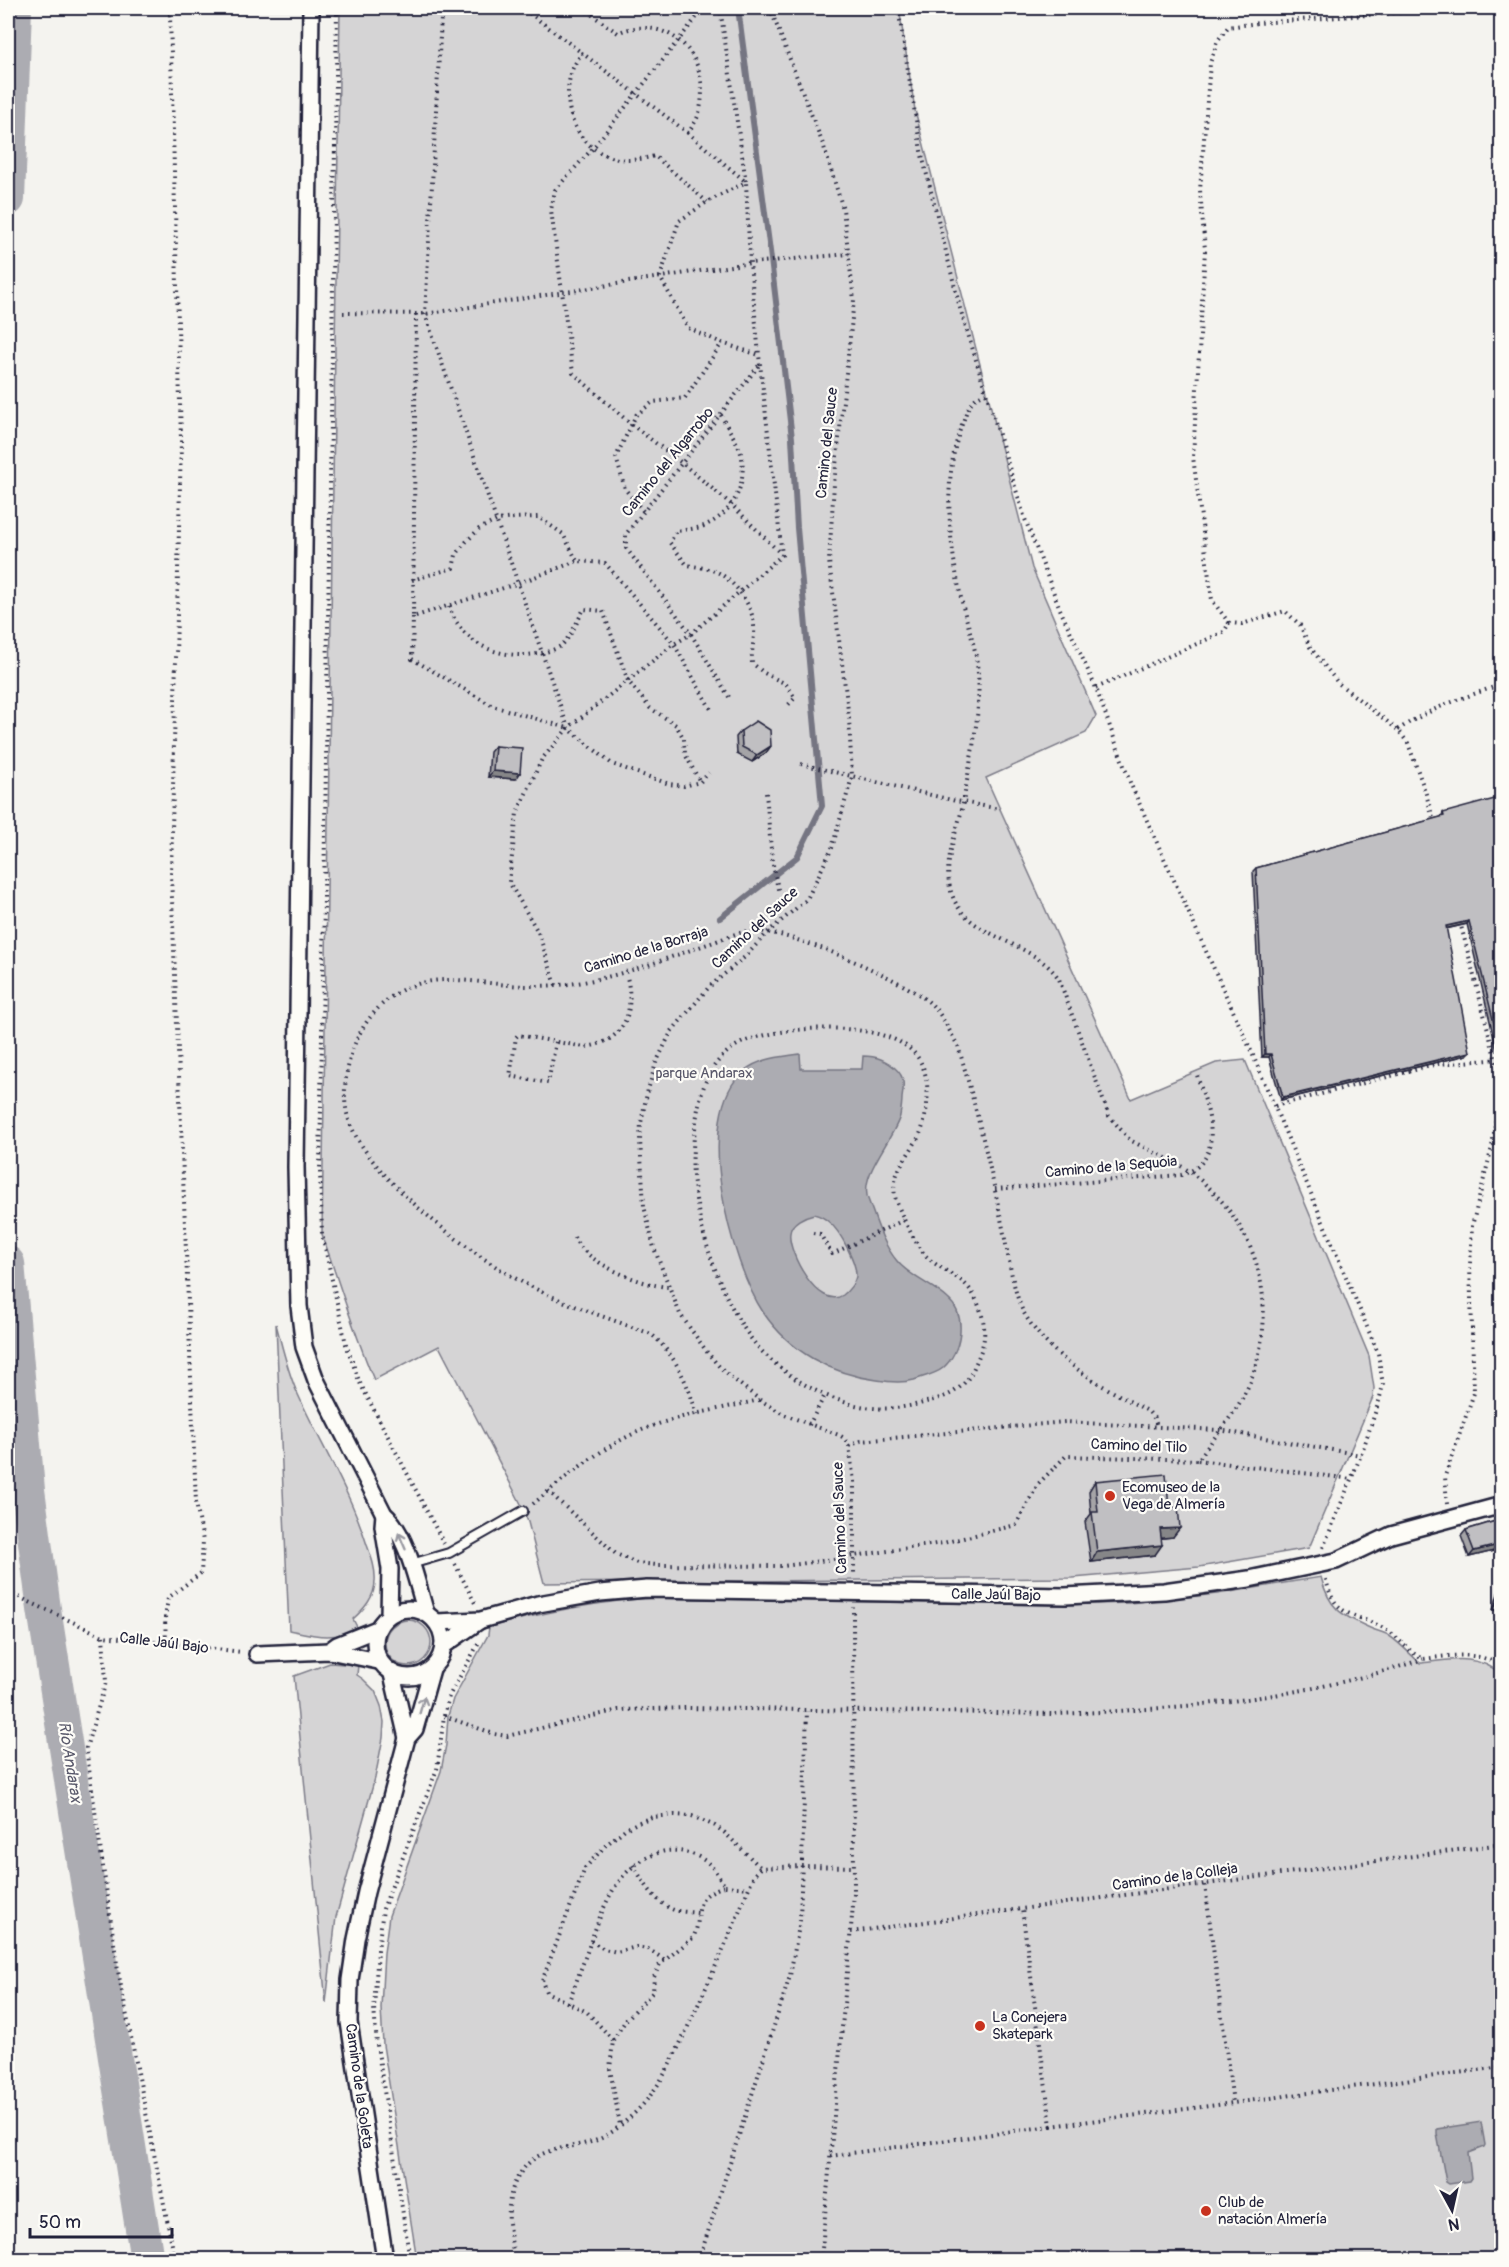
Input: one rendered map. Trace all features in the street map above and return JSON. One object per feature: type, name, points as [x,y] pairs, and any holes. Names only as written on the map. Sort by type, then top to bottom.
[{"type":"street","points":[[257,1654],[329,1651],[378,1661],[392,1674],[406,1678],[419,1676],[432,1669],[440,1659],[443,1646],[441,1633],[431,1618],[393,1522],[384,1514],[316,1380],[304,1347],[299,1306],[296,1167],[311,8]]},
{"type":"street","name":"Calle Jaúl Bajo","points":[[431,1618],[480,1614],[600,1593],[647,1589],[1108,1595],[1164,1591],[1249,1579],[1336,1561],[1391,1535],[1502,1505]]},
{"type":"street","points":[[384,1514],[383,1526],[390,1569],[389,1615]]},
{"type":"street","points":[[329,1651],[377,1629],[389,1615],[401,1610],[414,1609],[431,1618]]},
{"type":"street","name":"Calle Jaúl Bajo","points":[[443,1646],[480,1614]]},
{"type":"street","points":[[377,1629],[374,1645],[378,1661]]},
{"type":"street","name":"Camino de la Goleta","points":[[385,2259],[349,2022],[350,1991],[356,1939],[366,1892],[407,1738],[415,1729],[432,1669]]},
{"type":"street","name":"Camino de la Goleta","points":[[392,1674],[407,1738]]},
{"type":"lane","points":[[411,1564],[449,1553],[523,1511]]},
{"type":"path","points":[[166,1642],[165,1618],[168,1598],[201,1573],[203,1541],[195,1491],[171,874],[181,441],[170,15],[176,8]]},
{"type":"path","points":[[337,8],[320,1171],[322,1234],[346,1344],[359,1381],[480,1614]]},
{"type":"path","points":[[439,8],[441,18],[425,314],[568,728]]},
{"type":"path","points":[[527,8],[528,12],[688,134],[746,183]]},
{"type":"path","points":[[582,8],[618,33],[626,29],[641,27],[662,31],[679,39],[692,54],[700,71],[703,96],[699,116],[688,134]]},
{"type":"path","points":[[704,8],[593,148],[555,190],[550,210],[573,373],[732,505],[782,555]]},
{"type":"path","points":[[720,8],[746,183],[750,263],[782,555]]},
{"type":"path","name":"Camino del Sauce","points":[[770,8],[828,158],[843,209],[854,300],[828,561],[849,718],[852,777],[832,848],[807,899],[767,933],[746,957],[709,987],[671,1032],[647,1093],[640,1140],[644,1206],[654,1248],[680,1314],[723,1371],[760,1400],[785,1415],[839,1435],[849,1446],[854,1481],[851,1932],[821,2259]]},
{"type":"path","points":[[898,8],[921,151],[960,308],[1025,519],[1060,609],[1096,688],[1131,785],[1275,1106],[1380,1363],[1383,1385],[1361,1455],[1321,1555],[1329,1593],[1342,1610],[1388,1631],[1423,1659]]},
{"type":"path","points":[[1436,828],[1408,743],[1398,730],[1338,683],[1310,647],[1300,625],[1285,611],[1242,624],[1229,623],[1212,600],[1193,457],[1205,250],[1200,190],[1210,63],[1218,40],[1228,27],[1462,8]]},
{"type":"path","points":[[582,52],[572,71],[568,90],[569,111],[574,125],[593,148],[614,158],[637,160],[655,156],[707,202]]},
{"type":"path","points":[[746,183],[707,202],[679,221],[660,277],[688,328],[722,343],[759,355]]},
{"type":"path","points":[[343,313],[425,314],[750,263],[849,254]]},
{"type":"path","points":[[416,314],[412,659],[493,706],[568,728],[612,764],[669,784],[684,786],[700,782],[709,773]]},
{"type":"path","points":[[643,512],[625,489],[616,457],[636,415],[653,402],[685,398],[722,343]]},
{"type":"path","name":"Camino del Algarrobo","points":[[729,697],[691,634],[626,548],[626,534],[760,363]]},
{"type":"path","name":"Camino del Tilo","points":[[548,1491],[616,1554],[637,1563],[783,1566],[943,1543],[1016,1525],[1038,1484],[1066,1456],[1198,1460],[1236,1408],[1252,1376],[1263,1334],[1263,1297],[1255,1258],[1239,1223],[1227,1206],[1189,1172],[1130,1140],[1109,1116],[1059,978],[1053,969],[1031,953],[976,924],[954,899],[948,872],[949,858],[963,802],[977,724],[977,665],[952,551],[950,497],[956,441],[969,404],[975,397],[986,393]]},
{"type":"path","points":[[721,415],[742,456],[742,485],[732,505],[720,517],[703,526],[676,531],[670,543],[687,565],[720,573],[740,592],[752,609],[754,628],[752,663],[786,684],[795,698],[788,705]]},
{"type":"path","points":[[412,580],[453,568],[456,555],[466,542],[479,530],[498,520],[538,517],[563,534],[577,561]]},
{"type":"path","points":[[556,986],[538,933],[509,882],[518,813],[542,759],[568,728],[674,644],[691,634],[782,555]]},
{"type":"path","points":[[413,617],[519,583],[577,561],[605,563],[674,644],[712,711]]},
{"type":"path","points":[[449,606],[459,627],[477,643],[495,652],[517,656],[542,653],[562,646],[584,609],[603,611],[628,681],[650,708],[676,725],[684,739],[685,754],[700,782]]},
{"type":"path","points":[[1096,688],[1224,632],[1229,623]]},
{"type":"path","points":[[1398,730],[1412,720],[1442,706],[1502,684]]},
{"type":"path","points":[[801,764],[1000,809]]},
{"type":"path","points":[[766,793],[772,860],[779,894]]},
{"type":"path","points":[[1449,1520],[1444,1476],[1474,1393],[1470,1266],[1472,1226],[1492,1147],[1501,1080],[1499,1059],[1460,921]]},
{"type":"path","name":"Camino de la Borraja","points":[[697,1415],[686,1382],[673,1358],[662,1343],[651,1334],[523,1283],[478,1255],[443,1228],[397,1187],[357,1140],[349,1121],[344,1096],[350,1054],[369,1017],[384,1003],[403,990],[438,980],[457,979],[510,986],[556,986],[579,983],[625,972],[751,930],[780,935],[860,964],[911,989],[931,1004],[958,1046],[995,1189],[1023,1311],[1035,1330],[1054,1349],[1080,1371],[1148,1412],[1154,1418],[1157,1426]]},
{"type":"path","points":[[556,1042],[548,1083],[510,1076],[518,1035],[585,1047],[602,1042],[621,1029],[627,1020],[631,1002],[627,977]]},
{"type":"path","points":[[814,1029],[855,1030],[883,1034],[901,1042],[922,1063],[928,1094],[922,1130],[895,1177],[895,1195],[904,1220],[925,1255],[966,1284],[972,1291],[981,1310],[985,1331],[984,1341],[970,1379],[947,1396],[918,1405],[888,1410],[850,1406],[825,1395],[789,1375],[754,1342],[726,1295],[708,1249],[694,1184],[693,1141],[699,1100],[708,1077],[718,1061],[731,1048],[752,1038],[814,1029]]},
{"type":"path","points":[[1275,1106],[1438,1064],[1499,1059]]},
{"type":"path","name":"Camino de la Sequoia","points":[[995,1189],[1181,1175],[1189,1172],[1204,1159],[1212,1138],[1209,1114],[1196,1072]]},
{"type":"path","points":[[813,1233],[820,1234],[832,1254],[904,1220]]},
{"type":"path","points":[[574,1237],[580,1247],[618,1272],[653,1286],[668,1287]]},
{"type":"path","points":[[809,1425],[825,1395]]},
{"type":"path","points":[[523,1511],[616,1442],[647,1428],[760,1400]]},
{"type":"path","points":[[849,1446],[861,1441],[1065,1422],[1219,1430],[1361,1455]]},
{"type":"path","points":[[1198,1460],[1352,1479]]},
{"type":"path","name":"Calle Jaúl Bajo","points":[[8,1592],[103,1636],[257,1654]]},
{"type":"path","points":[[103,1636],[106,1682],[86,1748],[117,1971],[175,2259]]},
{"type":"path","points":[[410,2259],[377,2045],[374,2008],[383,1909],[436,1769],[449,1696],[482,1638]]},
{"type":"path","points":[[444,1716],[494,1734],[507,1736],[619,1710],[686,1708],[1056,1714],[1194,1706],[1309,1688],[1423,1659],[1476,1656],[1486,1658],[1502,1667]]},
{"type":"path","points":[[699,2259],[793,1965],[800,1920],[807,1711]]},
{"type":"path","points":[[613,2040],[587,2012],[546,1992],[542,1981],[585,1868],[606,1845],[625,1829],[652,1817],[674,1815],[692,1816],[715,1826],[761,1868]]},
{"type":"path","name":"Camino de la Colleja","points":[[851,1932],[1502,1844]]},
{"type":"path","points":[[568,2003],[613,1888],[633,1865],[652,1855],[671,1849],[689,1853],[708,1863],[725,1886]]},
{"type":"path","points":[[633,1865],[660,1901],[674,1910],[698,1913]]},
{"type":"path","points":[[515,2259],[509,2235],[509,2206],[514,2185],[520,2173],[529,2163],[544,2153],[561,2146],[591,2142],[608,2134],[651,2096],[664,2075],[718,1964],[754,1875],[761,1868],[852,1867]]},
{"type":"path","points":[[1205,1885],[1233,2103]]},
{"type":"path","points":[[620,2125],[610,2069],[613,2040],[626,2020],[652,1992],[654,1977],[660,1964],[693,1938],[703,1898],[711,1890],[725,1886],[749,1888]]},
{"type":"path","points":[[1022,1909],[1051,2126]]},
{"type":"path","points":[[591,1941],[604,1949],[617,1952],[636,1947],[648,1949],[665,1960]]},
{"type":"path","points":[[830,2156],[1502,2067]]},
{"type":"green space","name":"parque Andarax","points":[[340,8],[899,8],[915,110],[1032,568],[1096,716],[1086,733],[986,778],[1131,1099],[1216,1063],[1245,1060],[1369,1356],[1374,1388],[1373,1397],[1309,1548],[1199,1567],[1073,1578],[544,1583],[521,1504],[439,1346],[374,1380],[322,1234]]},
{"type":"green space","points":[[276,1324],[296,1390],[352,1505],[374,1567],[375,1587],[365,1607],[353,1619],[357,1627],[349,1632],[333,1636],[289,1630]]},
{"type":"green space","points":[[1321,1577],[1328,1597],[1338,1610],[1351,1619],[1388,1635],[1420,1663],[1473,1660],[1492,1667],[1501,1674],[1501,2259],[417,2260],[383,2045],[381,2008],[384,1953],[389,1916],[441,1771],[448,1716],[453,1699],[488,1635],[489,1627],[570,1608],[653,1598],[1054,1605],[1129,1603],[1217,1594]]},
{"type":"green space","points":[[408,1620],[424,1627],[431,1643],[424,1659],[408,1666],[392,1659],[385,1643],[392,1627]]},
{"type":"green space","points":[[330,1663],[358,1665],[357,1675],[375,1691],[384,1722],[375,1778],[336,1917],[326,2003],[294,1676]]},
{"type":"shaded area","points":[[800,1054],[801,1069],[862,1069],[863,1056],[889,1063],[901,1075],[903,1086],[900,1116],[868,1179],[868,1199],[887,1247],[897,1261],[908,1272],[948,1299],[958,1315],[960,1334],[958,1344],[949,1361],[937,1372],[910,1381],[891,1382],[860,1377],[828,1366],[799,1350],[786,1339],[763,1312],[751,1290],[729,1226],[722,1190],[718,1154],[720,1120],[728,1092],[744,1071],[763,1061]],"holes":[[[814,1214],[823,1217],[834,1227],[847,1248],[856,1270],[853,1284],[843,1295],[834,1298],[824,1295],[806,1277],[790,1242],[793,1226],[799,1220]]]},
{"type":"shaded area","points":[[1481,2122],[1485,2145],[1468,2153],[1471,2178],[1469,2181],[1449,2184],[1446,2182],[1437,2129]]},
{"type":"building","points":[[756,721],[770,730],[771,746],[757,755],[742,747],[741,731]]},
{"type":"building","points":[[495,746],[522,748],[520,773],[493,771]]},
{"type":"building","points":[[1502,797],[1502,1048],[1500,1048],[1469,921],[1446,926],[1470,1052],[1283,1097],[1271,1054],[1265,1054],[1256,868],[1444,816],[1443,813]]},
{"type":"building","points":[[1166,1474],[1169,1508],[1178,1507],[1180,1528],[1160,1529],[1162,1545],[1097,1552],[1092,1512],[1098,1512],[1095,1481]]},
{"type":"building","points":[[1502,1519],[1502,1544],[1474,1551],[1466,1530]]},
{"type":"building","points":[[1502,1590],[1502,1604],[1497,1603]]},
{"type":"waterway","name":"Río Andarax","points":[[8,199],[15,8]]},
{"type":"waterway","points":[[720,918],[797,857],[822,806],[797,528],[792,438],[738,8]]},
{"type":"waterway","name":"Río Andarax","points":[[8,1263],[28,1490],[44,1609],[147,2260]]},
{"type":"place","name":"Ecomuseo de la Vega de Almería","points":[[1110,1496]]},
{"type":"place","name":"La Conejera Skatepark","points":[[980,2026]]},
{"type":"place","name":"Club de natación Almería","points":[[1206,2211]]}]
